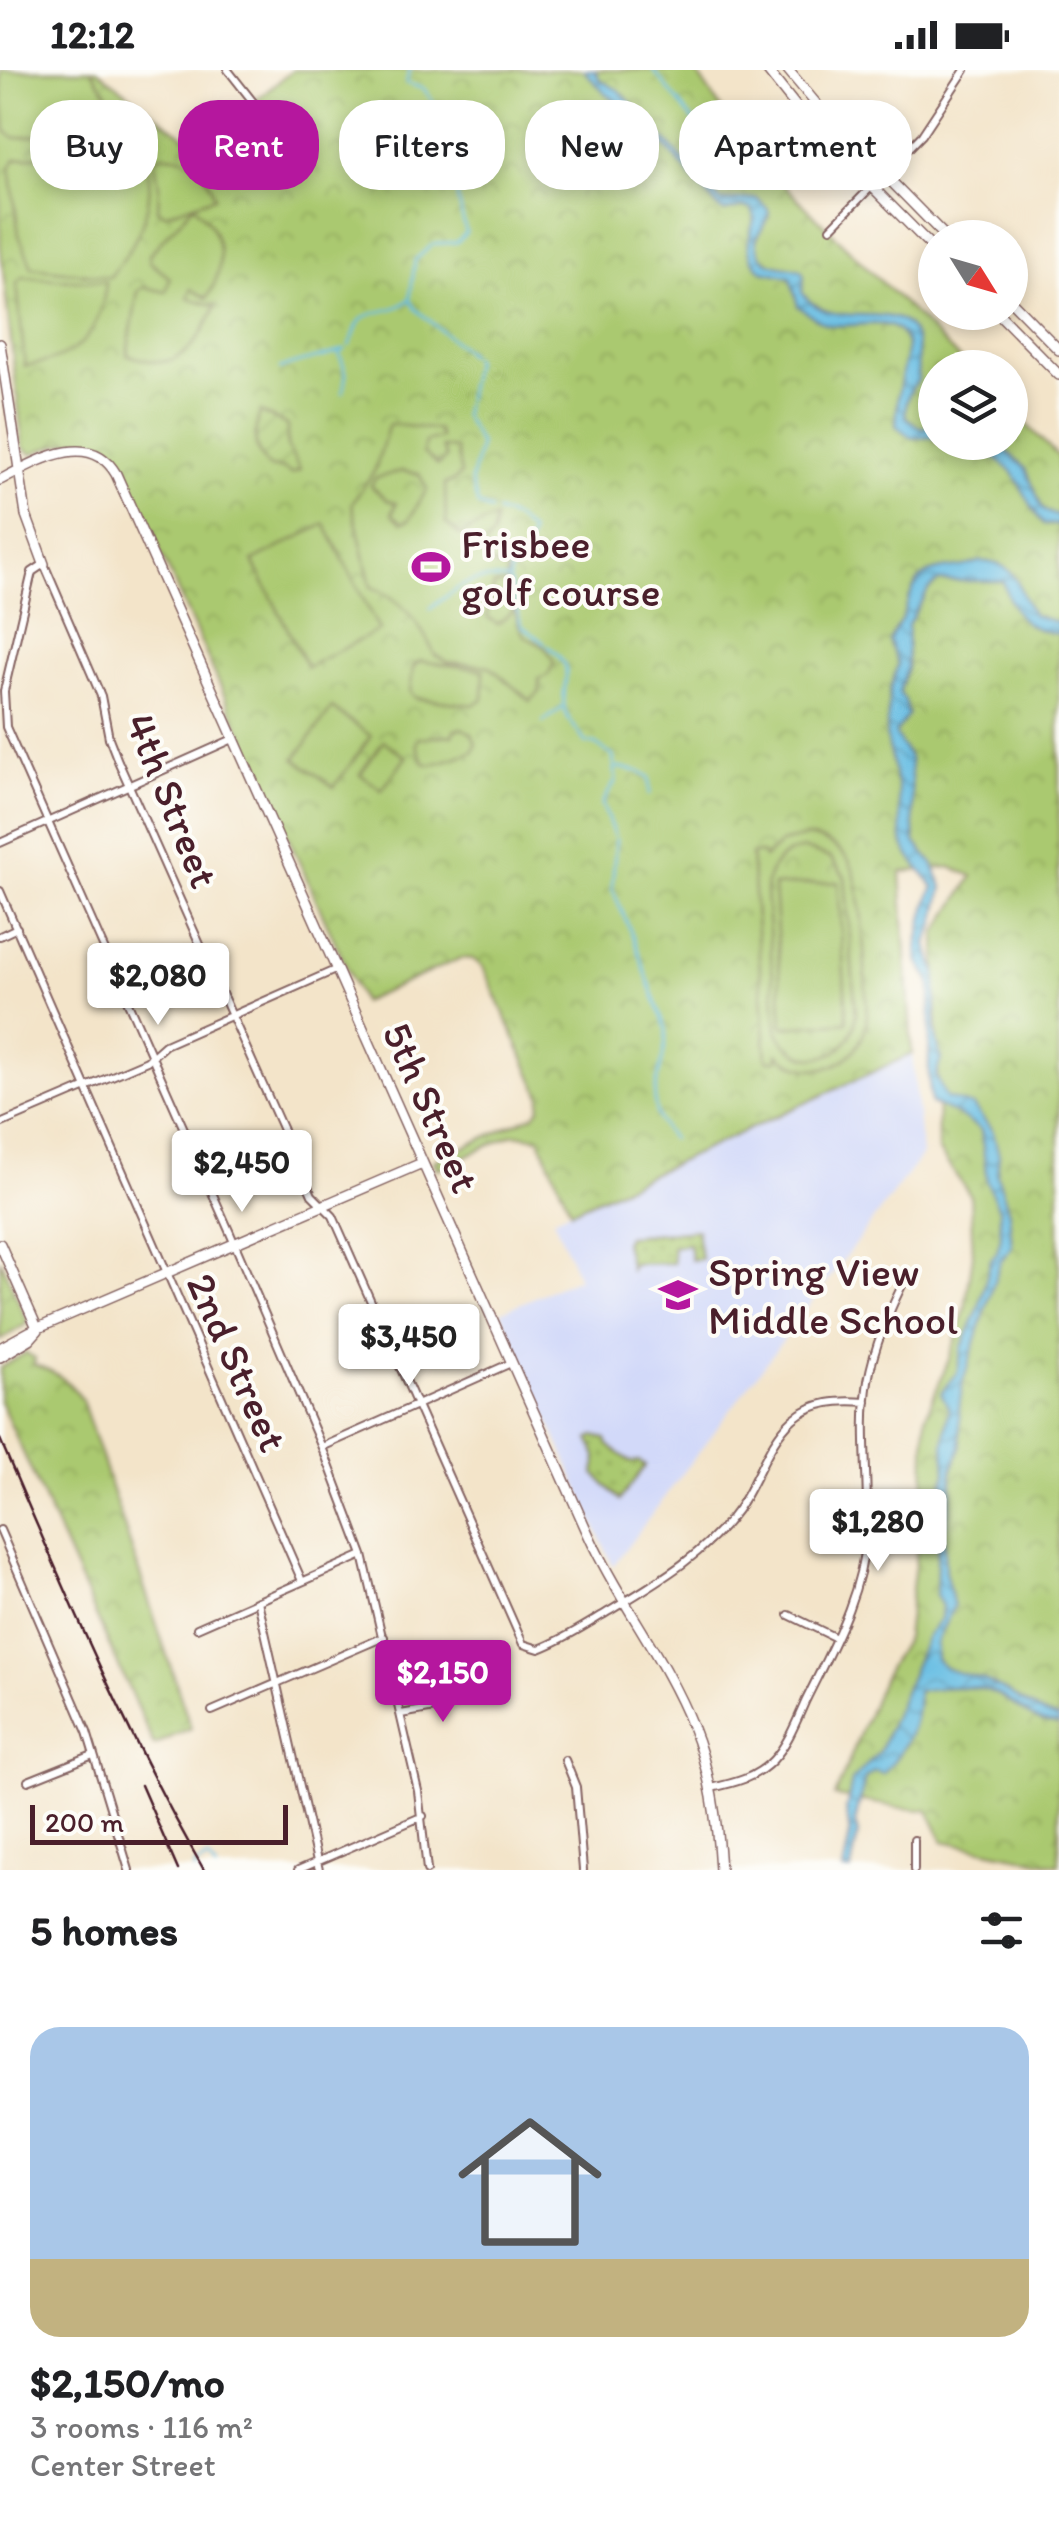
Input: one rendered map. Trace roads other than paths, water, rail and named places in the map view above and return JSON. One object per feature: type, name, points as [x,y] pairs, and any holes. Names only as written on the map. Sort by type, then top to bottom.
[{"type":"street","points":[[228,70],[252,100]]},
{"type":"street","points":[[767,70],[790,100]]},
{"type":"street","points":[[788,70],[812,100]]},
{"type":"street","points":[[912,146],[964,70]]},
{"type":"street","points":[[831,228],[869,190]]},
{"type":"street","points":[[875,190],[918,233]]},
{"type":"street","points":[[901,190],[930,220]]},
{"type":"street","points":[[1028,318],[1059,350]]},
{"type":"street","points":[[1015,330],[1059,375]]},
{"type":"street","points":[[0,344],[29,528],[44,564],[30,574],[3,701],[10,736],[153,1054],[322,1447],[363,1555],[401,1714],[422,1816],[428,1870]]},
{"type":"street","name":"5th Street","points":[[0,480],[72,450],[89,450],[107,461],[588,1536],[622,1603],[683,1705],[711,1788],[720,1870]]},
{"type":"street","name":"4th Street","points":[[44,564],[101,696],[109,738],[230,1016],[312,1195],[334,1216],[519,1636],[531,1649],[548,1646],[622,1603]]},
{"type":"street","points":[[0,843],[234,739]]},
{"type":"street","name":"2nd Street","points":[[0,891],[302,1581]]},
{"type":"street","points":[[0,936],[17,928]]},
{"type":"street","points":[[0,1124],[146,1060],[166,1045],[334,970]]},
{"type":"street","points":[[0,1348],[422,1163]]},
{"type":"street","points":[[0,1244],[38,1330]]},
{"type":"street","points":[[711,1788],[752,1776],[773,1760],[788,1737],[854,1596],[864,1554],[867,1508],[866,1402],[879,1340],[908,1274]]},
{"type":"street","points":[[0,1358],[38,1330]]},
{"type":"street","points":[[322,1447],[511,1363]]},
{"type":"street","points":[[622,1603],[671,1573],[720,1532],[749,1493],[776,1441],[794,1419],[822,1404],[866,1402]]},
{"type":"street","points":[[0,1530],[88,1732],[129,1870]]},
{"type":"street","points":[[197,1628],[363,1555]]},
{"type":"street","points":[[258,1601],[318,1866]]},
{"type":"street","points":[[789,1614],[836,1638]]},
{"type":"street","points":[[212,1711],[384,1638]]},
{"type":"street","points":[[401,1714],[479,1700]]},
{"type":"street","points":[[28,1781],[93,1755]]},
{"type":"street","points":[[565,1760],[576,1788],[584,1870]]},
{"type":"street","points":[[298,1870],[318,1866],[422,1816]]},
{"type":"street","points":[[914,1840],[914,1870]]},
{"type":"water","points":[[584,70],[595,70],[600,80],[628,100],[614,100]]},
{"type":"water","points":[[659,133],[679,155],[679,162],[659,140]]},
{"type":"water","points":[[703,190],[711,190],[721,201],[757,198],[768,209],[769,215],[756,240],[761,256],[771,263],[801,270],[802,292],[815,305],[848,315],[897,319],[909,326],[917,345],[918,380],[908,398],[906,417],[918,426],[918,438],[912,438],[896,426],[907,346],[901,334],[884,324],[837,326],[815,318],[798,306],[790,277],[762,271],[751,258],[749,239],[755,217],[751,209],[720,209]]},
{"type":"water","points":[[997,460],[1016,460],[1026,469],[1043,510],[1059,517],[1059,525],[1044,524],[1012,471]]},
{"type":"water","points":[[980,561],[1011,572],[1033,615],[1059,623],[1059,634],[1036,628],[1021,618],[1003,581],[939,581],[928,590],[908,625],[907,668],[899,693],[908,715],[895,734],[910,759],[915,842],[933,864],[943,887],[927,943],[937,976],[935,1032],[941,1059],[936,1075],[946,1098],[973,1106],[993,1132],[1012,1246],[1000,1263],[963,1381],[959,1408],[961,1448],[952,1469],[944,1536],[945,1571],[954,1606],[936,1643],[936,1659],[950,1670],[990,1682],[1059,1719],[1059,1725],[1032,1717],[1005,1699],[978,1688],[917,1691],[916,1714],[904,1745],[883,1774],[875,1771],[865,1778],[855,1823],[858,1834],[851,1870],[843,1870],[850,1835],[846,1810],[852,1781],[879,1752],[927,1636],[941,1619],[942,1606],[936,1595],[938,1529],[949,1409],[941,1393],[957,1373],[962,1347],[1001,1237],[999,1209],[987,1182],[981,1130],[955,1113],[931,1104],[931,984],[917,954],[922,922],[934,887],[909,856],[902,840],[898,789],[886,736],[890,689],[898,664],[889,641],[913,588],[927,574]]},
{"type":"waterway","points":[[410,70],[406,83],[424,89],[432,100]]},
{"type":"waterway","points":[[653,70],[679,103]]},
{"type":"waterway","points":[[457,190],[466,233],[457,242],[433,244],[415,260],[410,299],[416,309],[474,359],[463,415],[480,445],[471,481],[478,505],[491,511]]},
{"type":"waterway","points":[[349,345],[362,319],[410,299]]},
{"type":"waterway","points":[[280,369],[345,349]]},
{"type":"waterway","points":[[339,352],[346,373],[343,393]]},
{"type":"waterway","points":[[497,512],[516,519],[531,533],[524,559],[511,570],[509,580],[521,625],[544,643]]},
{"type":"waterway","points":[[430,609],[474,581],[509,580]]},
{"type":"waterway","points":[[547,645],[565,667],[564,705],[569,719],[585,742],[613,756],[616,780],[602,804],[614,835]]},
{"type":"waterway","points":[[543,722],[562,708]]},
{"type":"waterway","points":[[615,767],[638,771],[649,778],[650,794]]},
{"type":"waterway","points":[[616,839],[612,888],[666,1030],[655,1099],[661,1125],[672,1139]]},
{"type":"waterway","points":[[194,1870],[208,1859],[216,1870]]},
{"type":"railway","points":[[0,1439],[121,1711],[204,1870]]},
{"type":"railway","points":[[141,1785],[178,1870]]},
{"type":"place","name":"Frisbee golf course","points":[[431,567]]},
{"type":"place","name":"Spring View Middle School","points":[[678,1295]]}]
